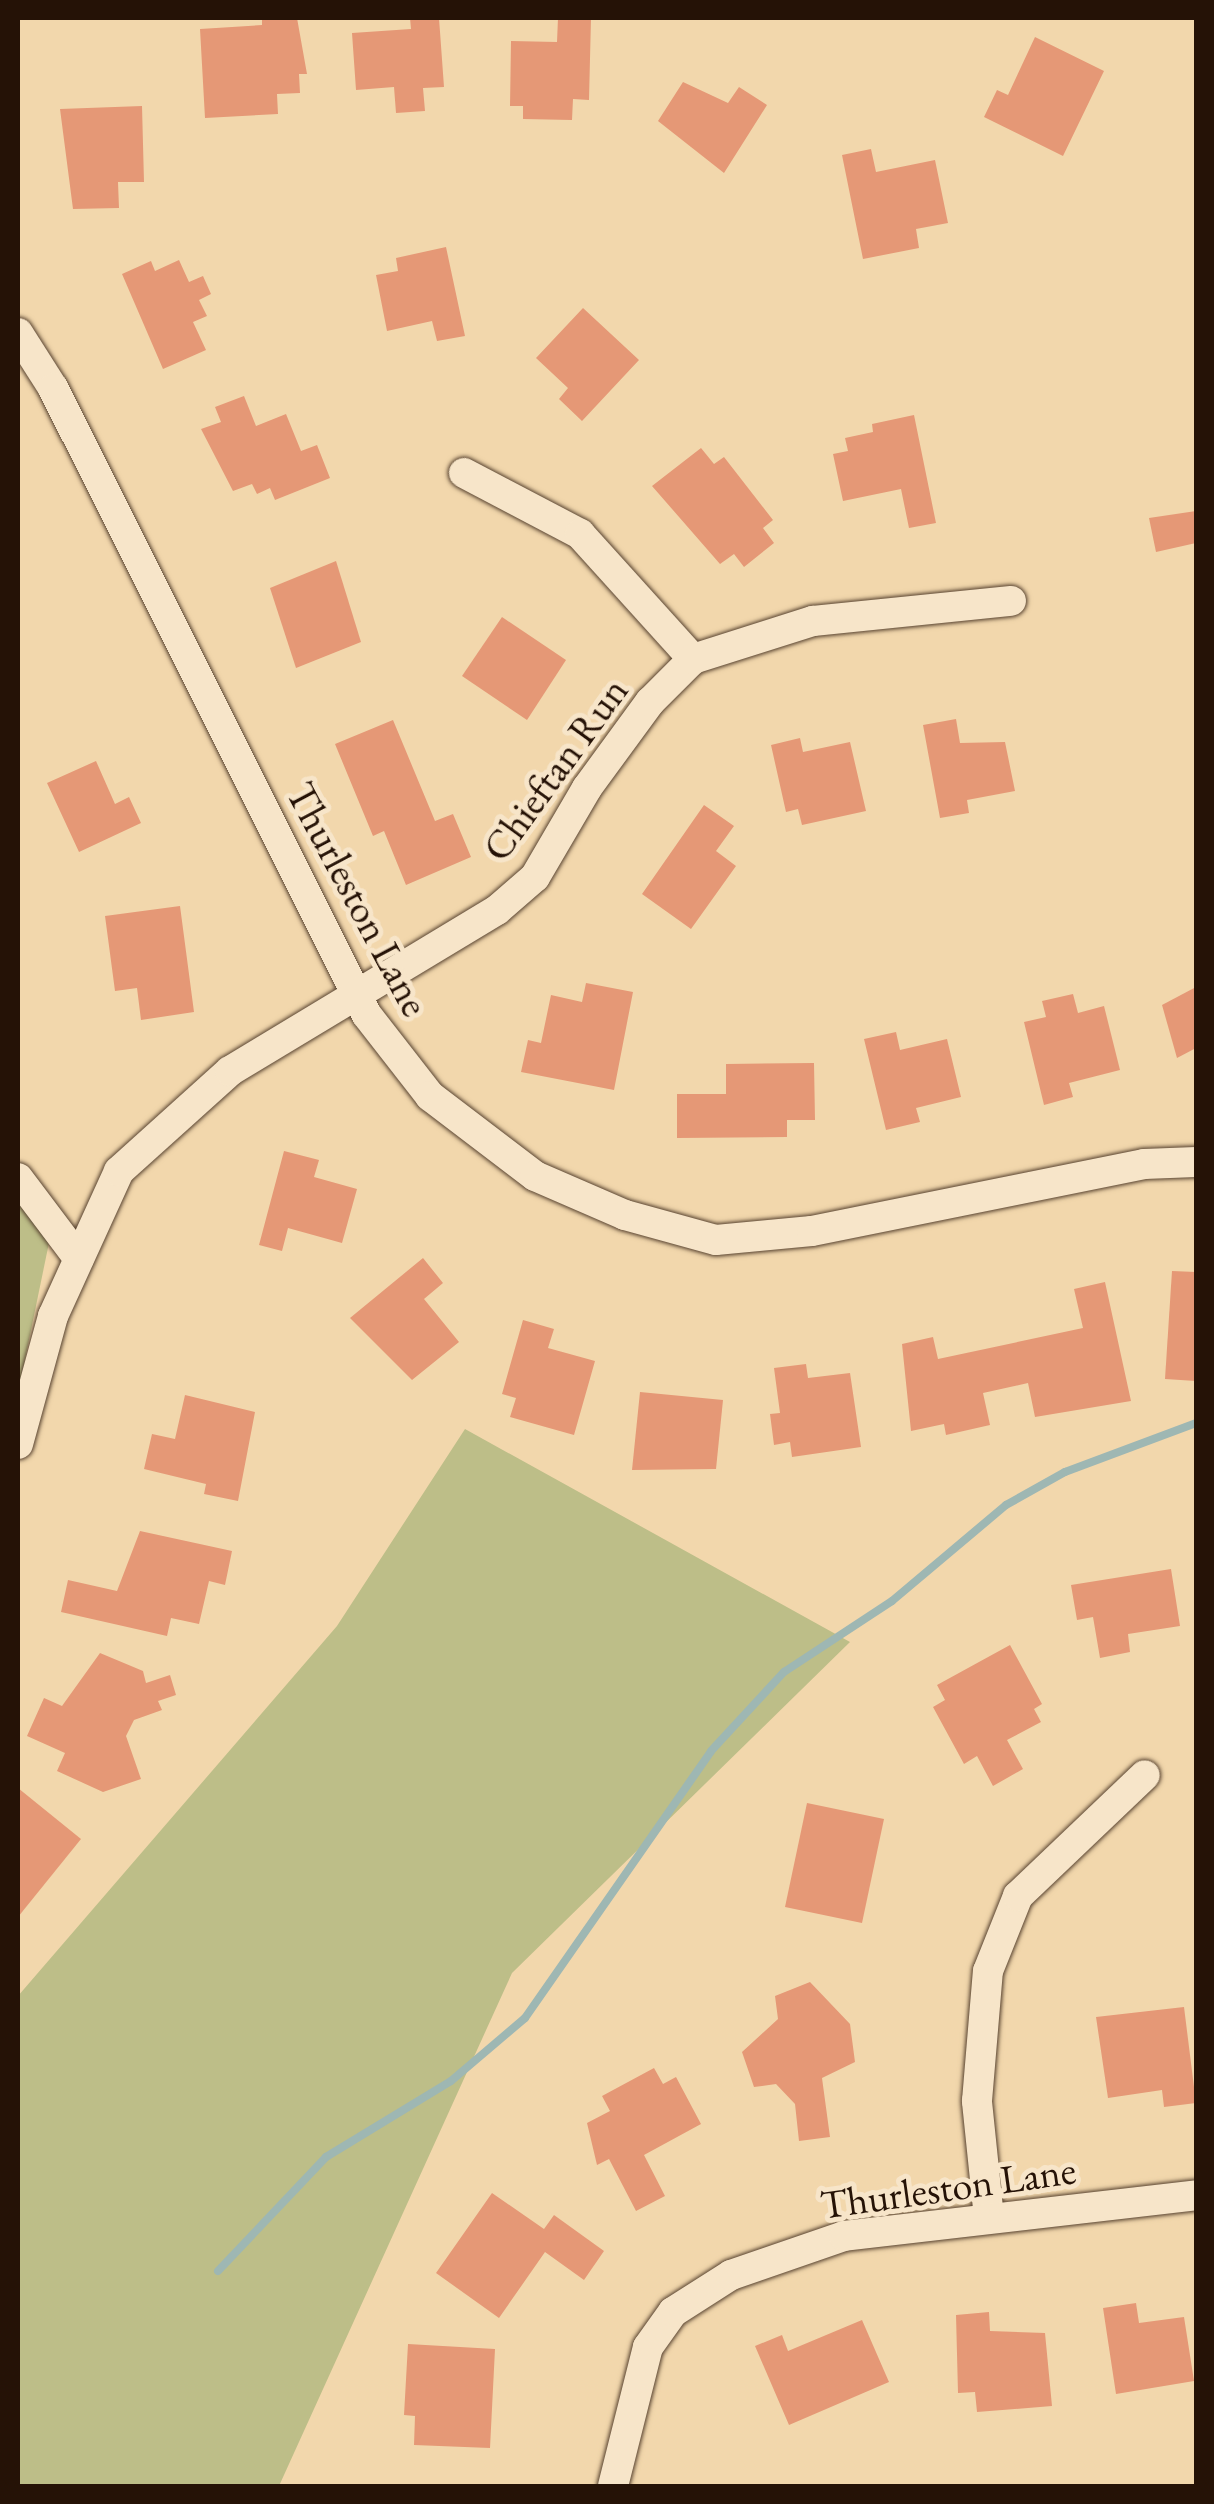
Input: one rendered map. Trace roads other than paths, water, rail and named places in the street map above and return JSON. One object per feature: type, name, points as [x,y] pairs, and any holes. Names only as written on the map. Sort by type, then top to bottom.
[{"type":"street","name":"Thurleston Lane","points":[[18,334],[54,388],[354,994],[430,1096],[536,1176],[625,1215],[716,1240],[812,1231],[1144,1164],[1196,1162]]},
{"type":"street","points":[[464,473],[580,534],[693,659]]},
{"type":"street","name":"Chieftan Run","points":[[18,1444],[54,1316],[119,1171],[230,1072],[497,910],[535,877],[586,788],[650,702],[693,659],[813,621],[1010,601]]},
{"type":"street","points":[[18,1178],[79,1259]]},
{"type":"street","points":[[989,2218],[977,2101],[988,1971],[1018,1896],[1145,1775]]},
{"type":"street","name":"Thurleston Lane","points":[[614,2486],[648,2347],[674,2312],[731,2275],[844,2236],[1196,2195]]},
{"type":"waterway","points":[[218,2271],[326,2157],[451,2081],[525,2018],[711,1751],[784,1672],[892,1601],[1006,1505],[1065,1472],[1196,1423]]}]
